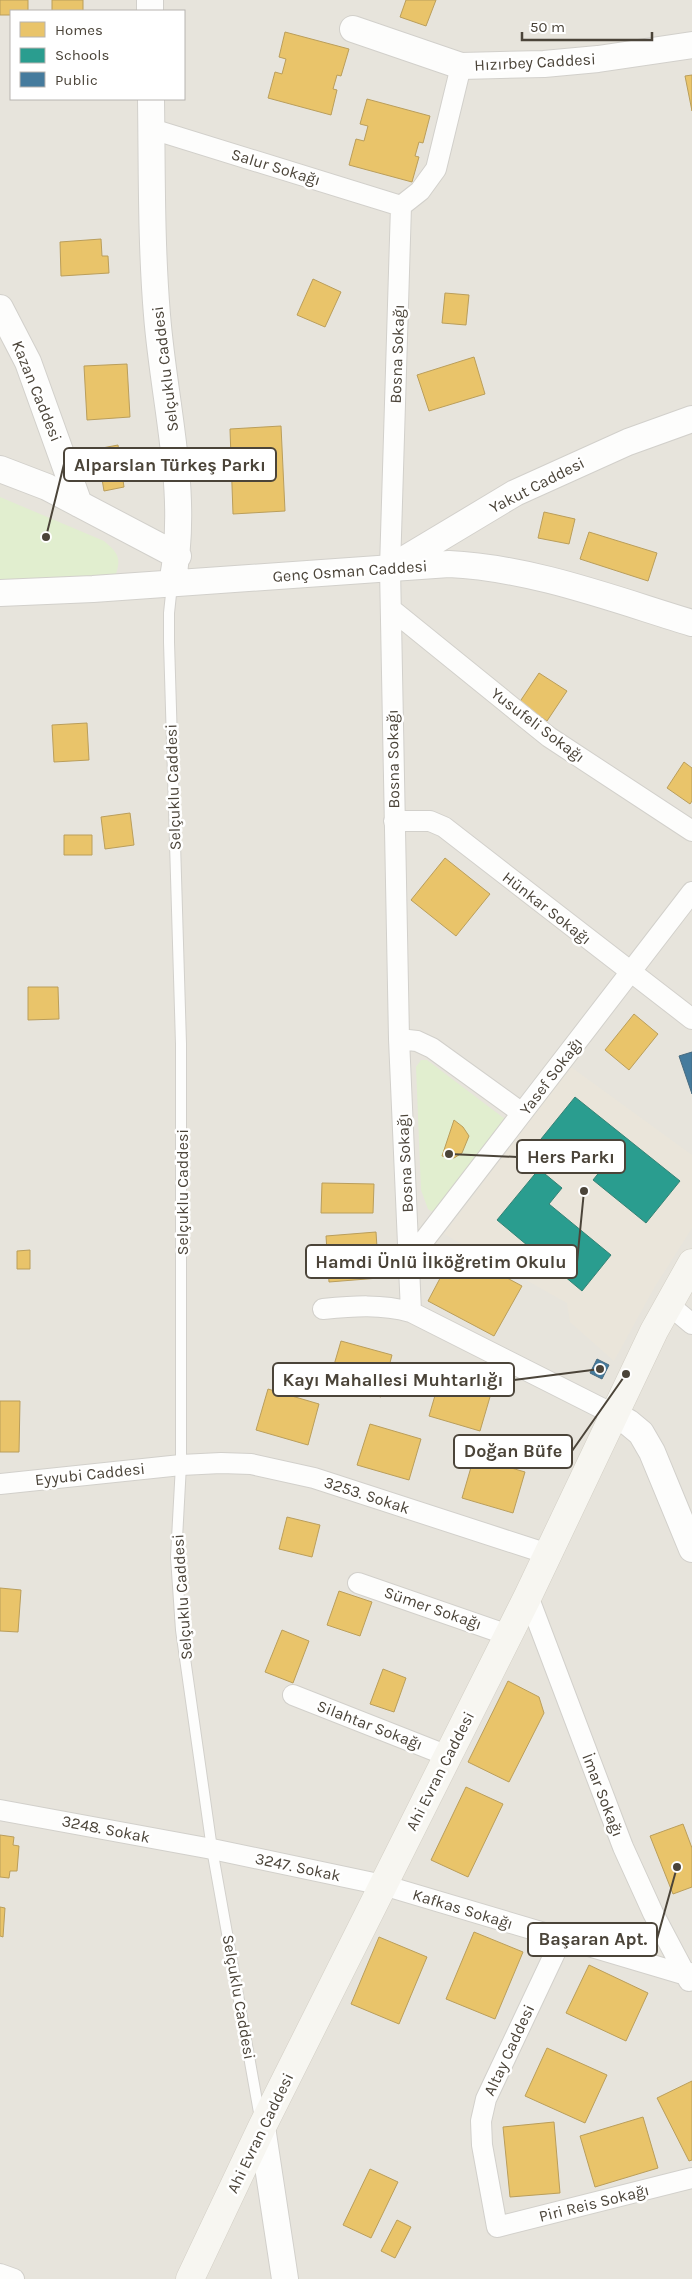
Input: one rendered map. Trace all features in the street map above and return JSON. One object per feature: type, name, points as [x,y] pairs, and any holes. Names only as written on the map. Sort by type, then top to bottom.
[{"type":"main road","name":"Ahi Evran Caddesi","points":[[190,2279],[262,2127],[528,1596],[668,1304],[692,1263]]},
{"type":"street","name":"Hızırbey Caddesi","points":[[353,29],[461,66],[553,64],[598,60],[692,45]]},
{"type":"street","points":[[401,206],[420,191],[436,169],[461,66]]},
{"type":"street","name":"Selçuklu Caddesi","points":[[151,100],[157,312],[176,463],[179,522],[178,556],[172,584]]},
{"type":"street","name":"Salur Sokağı","points":[[152,129],[401,206]]},
{"type":"street","name":"Bosna Sokağı","points":[[401,206],[390,568],[400,1039],[411,1312]]},
{"type":"street","name":"Kazan Caddesi","points":[[0,308],[28,362],[79,504]]},
{"type":"street","name":"Yakut Caddesi","points":[[390,568],[515,493],[628,442],[692,419]]},
{"type":"street","points":[[0,469],[47,486],[178,556]]},
{"type":"street","name":"Genç Osman Caddesi","points":[[0,593],[172,584],[449,564],[481,565],[524,574],[692,623]]},
{"type":"street","name":"Yusufeli Sokağı","points":[[391,609],[549,737],[689,823]]},
{"type":"street","name":"Hünkar Sokağı","points":[[394,820],[430,821],[444,827],[692,1019]]},
{"type":"street","name":"Yasef Sokağı","points":[[409,1260],[692,892]]},
{"type":"street","points":[[400,1039],[417,1041],[432,1048],[522,1113]]},
{"type":"street","points":[[668,1304],[692,1324]]},
{"type":"street","points":[[323,1309],[364,1305],[390,1306],[411,1312],[629,1423],[641,1433],[652,1452],[692,1549]]},
{"type":"street","name":"3253. Sokak","points":[[181,1465],[252,1464],[283,1470],[314,1478],[548,1554]]},
{"type":"street","name":"Eyyubi Caddesi","points":[[0,1484],[181,1465]]},
{"type":"street","name":"Sümer Sokağı","points":[[358,1583],[508,1635]]},
{"type":"street","name":"İmar Sokağı","points":[[528,1596],[623,1847],[653,1913],[690,1979]]},
{"type":"street","name":"Silahtar Sokağı","points":[[293,1695],[448,1756]]},
{"type":"street","name":"3248. Sokak","points":[[0,1810],[212,1850]]},
{"type":"street","name":"3247. Sokak","points":[[212,1850],[383,1885]]},
{"type":"street","name":"Kafkas Sokağı","points":[[383,1885],[562,1938],[690,1979]]},
{"type":"street","name":"Altay Caddesi","points":[[497,2227],[482,2145],[481,2122],[484,2106],[562,1938]]},
{"type":"street","name":"Selçuklu Caddesi","points":[[262,2127],[285,2279]]},
{"type":"street","name":"Piri Reis Sokağı","points":[[497,2227],[692,2178]]},
{"type":"street","points":[[0,2274],[14,2279]]},
{"type":"lane","name":"Selçuklu Caddesi","points":[[172,584],[169,642],[182,1054],[181,1465],[176,1557],[181,1630],[212,1850],[262,2127]]},
{"type":"shaded area","points":[[0,0],[692,0],[692,2279],[0,2279]]},
{"type":"shaded area","points":[[571,1067],[692,1155],[692,1228],[654,1288],[614,1361],[570,1322],[567,1303],[444,1234]]},
{"type":"green space","points":[[0,497],[104,541],[113,549],[117,556],[118,565],[115,576],[0,580]]},
{"type":"green space","points":[[421,1060],[427,1060],[505,1119],[434,1213],[428,1209],[421,1190],[416,1067]]},
{"type":"building: Homes","points":[[0,0],[28,0],[28,10],[10,10],[10,15],[0,15]]},
{"type":"building: Homes","points":[[52,0],[83,0],[83,10],[52,10]]},
{"type":"building: Homes","points":[[406,0],[436,0],[426,26],[400,17]]},
{"type":"building: Homes","points":[[285,32],[349,49],[341,76],[337,75],[333,89],[337,90],[331,115],[268,98],[275,72],[282,74],[286,59],[279,57]]},
{"type":"building: Homes","points":[[692,75],[692,111],[685,76]]},
{"type":"building: Homes","points":[[367,99],[430,116],[423,143],[419,142],[415,156],[419,157],[412,182],[349,165],[356,139],[364,141],[368,126],[360,124]]},
{"type":"building: Homes","points":[[101,239],[102,256],[108,256],[109,273],[61,276],[60,242]]},
{"type":"building: Homes","points":[[313,279],[341,292],[325,327],[297,315]]},
{"type":"building: Homes","points":[[445,293],[469,295],[466,325],[442,323]]},
{"type":"building: Homes","points":[[474,357],[485,394],[429,411],[417,375]]},
{"type":"building: Homes","points":[[127,364],[130,417],[87,420],[84,366]]},
{"type":"building: Homes","points":[[281,426],[285,511],[233,514],[230,429]]},
{"type":"building: Homes","points":[[118,445],[124,487],[104,491],[97,449]]},
{"type":"building: Homes","points":[[544,512],[575,519],[569,544],[538,538]]},
{"type":"building: Homes","points":[[589,532],[657,553],[648,581],[580,559]]},
{"type":"building: Homes","points":[[539,673],[567,691],[547,721],[519,703]]},
{"type":"building: Homes","points":[[87,723],[89,760],[54,762],[52,725]]},
{"type":"building: Homes","points":[[684,762],[692,768],[692,801],[690,804],[667,788]]},
{"type":"building: Homes","points":[[130,813],[134,845],[105,849],[101,817]]},
{"type":"building: Homes","points":[[64,835],[92,835],[92,855],[64,855]]},
{"type":"building: Homes","points":[[445,858],[490,894],[456,936],[411,900]]},
{"type":"building: Homes","points":[[28,987],[58,987],[59,1019],[28,1020]]},
{"type":"building: Homes","points":[[634,1014],[658,1034],[629,1070],[605,1050]]},
{"type":"building: Homes","points":[[454,1120],[463,1127],[469,1136],[462,1153],[454,1158],[442,1156]]},
{"type":"building: Homes","points":[[322,1183],[374,1184],[373,1213],[321,1213]]},
{"type":"building: Homes","points":[[376,1232],[379,1278],[329,1282],[326,1236]]},
{"type":"building: Homes","points":[[30,1250],[30,1269],[17,1269],[17,1251]]},
{"type":"building: Homes","points":[[455,1250],[522,1286],[494,1336],[428,1301]]},
{"type":"building: Homes","points":[[341,1341],[392,1355],[381,1397],[329,1382]]},
{"type":"building: Homes","points":[[441,1375],[492,1390],[480,1431],[429,1416]]},
{"type":"building: Homes","points":[[268,1389],[319,1404],[308,1445],[256,1430]]},
{"type":"building: Homes","points":[[0,1401],[20,1401],[19,1452],[0,1452]]},
{"type":"building: Homes","points":[[370,1424],[421,1439],[409,1480],[357,1465]]},
{"type":"building: Homes","points":[[474,1457],[525,1472],[513,1513],[462,1498]]},
{"type":"building: Homes","points":[[287,1517],[320,1525],[312,1557],[279,1549]]},
{"type":"building: Homes","points":[[0,1588],[21,1590],[18,1632],[0,1631]]},
{"type":"building: Homes","points":[[339,1591],[372,1602],[360,1636],[327,1625]]},
{"type":"building: Homes","points":[[282,1630],[309,1641],[293,1683],[265,1672]]},
{"type":"building: Homes","points":[[383,1669],[406,1678],[394,1712],[370,1704]]},
{"type":"building: Homes","points":[[508,1681],[539,1697],[544,1713],[509,1782],[468,1762]]},
{"type":"building: Homes","points":[[466,1787],[503,1804],[468,1877],[431,1860]]},
{"type":"building: Homes","points":[[683,1824],[692,1848],[692,1887],[673,1894],[650,1836]]},
{"type":"building: Homes","points":[[0,1835],[14,1837],[13,1845],[19,1846],[17,1871],[10,1871],[9,1878],[0,1877]]},
{"type":"building: Homes","points":[[0,1907],[5,1908],[3,1937],[0,1936]]},
{"type":"building: Homes","points":[[474,1932],[523,1952],[495,2019],[446,1999]]},
{"type":"building: Homes","points":[[379,1937],[427,1957],[399,2024],[351,2004]]},
{"type":"building: Homes","points":[[589,1965],[648,1993],[626,2041],[566,2013]]},
{"type":"building: Homes","points":[[547,2048],[607,2075],[585,2123],[525,2096]]},
{"type":"building: Homes","points":[[692,2081],[692,2160],[689,2161],[657,2098]]},
{"type":"building: Homes","points":[[643,2117],[658,2168],[595,2187],[580,2136]]},
{"type":"building: Homes","points":[[554,2122],[560,2193],[510,2197],[503,2127]]},
{"type":"building: Homes","points":[[370,2169],[398,2182],[371,2238],[343,2225]]},
{"type":"building: Homes","points":[[397,2220],[411,2227],[395,2258],[381,2251]]},
{"type":"building: Schools","points":[[575,1097],[680,1181],[646,1223],[593,1180],[601,1170],[588,1160],[580,1170],[541,1139]]},
{"type":"building: Schools","points":[[539,1169],[562,1188],[549,1204],[611,1255],[582,1291],[497,1220]]},
{"type":"building: Public","points":[[692,1052],[692,1094],[679,1056]]},
{"type":"building: Public","points":[[597,1359],[609,1365],[602,1379],[590,1373]]},
{"type":"place","name":"Alparslan Türkeş Parkı","points":[[46,537]]},
{"type":"place","name":"Hers Parkı","points":[[449,1154]]},
{"type":"place","name":"Hamdi Ünlü İlköğretim Okulu","points":[[584,1191]]},
{"type":"place","name":"Kayı Mahallesi Muhtarlığı","points":[[600,1369]]},
{"type":"place","name":"Doğan Büfe","points":[[626,1374]]},
{"type":"place","name":"Başaran Apt.","points":[[677,1867]]}]
